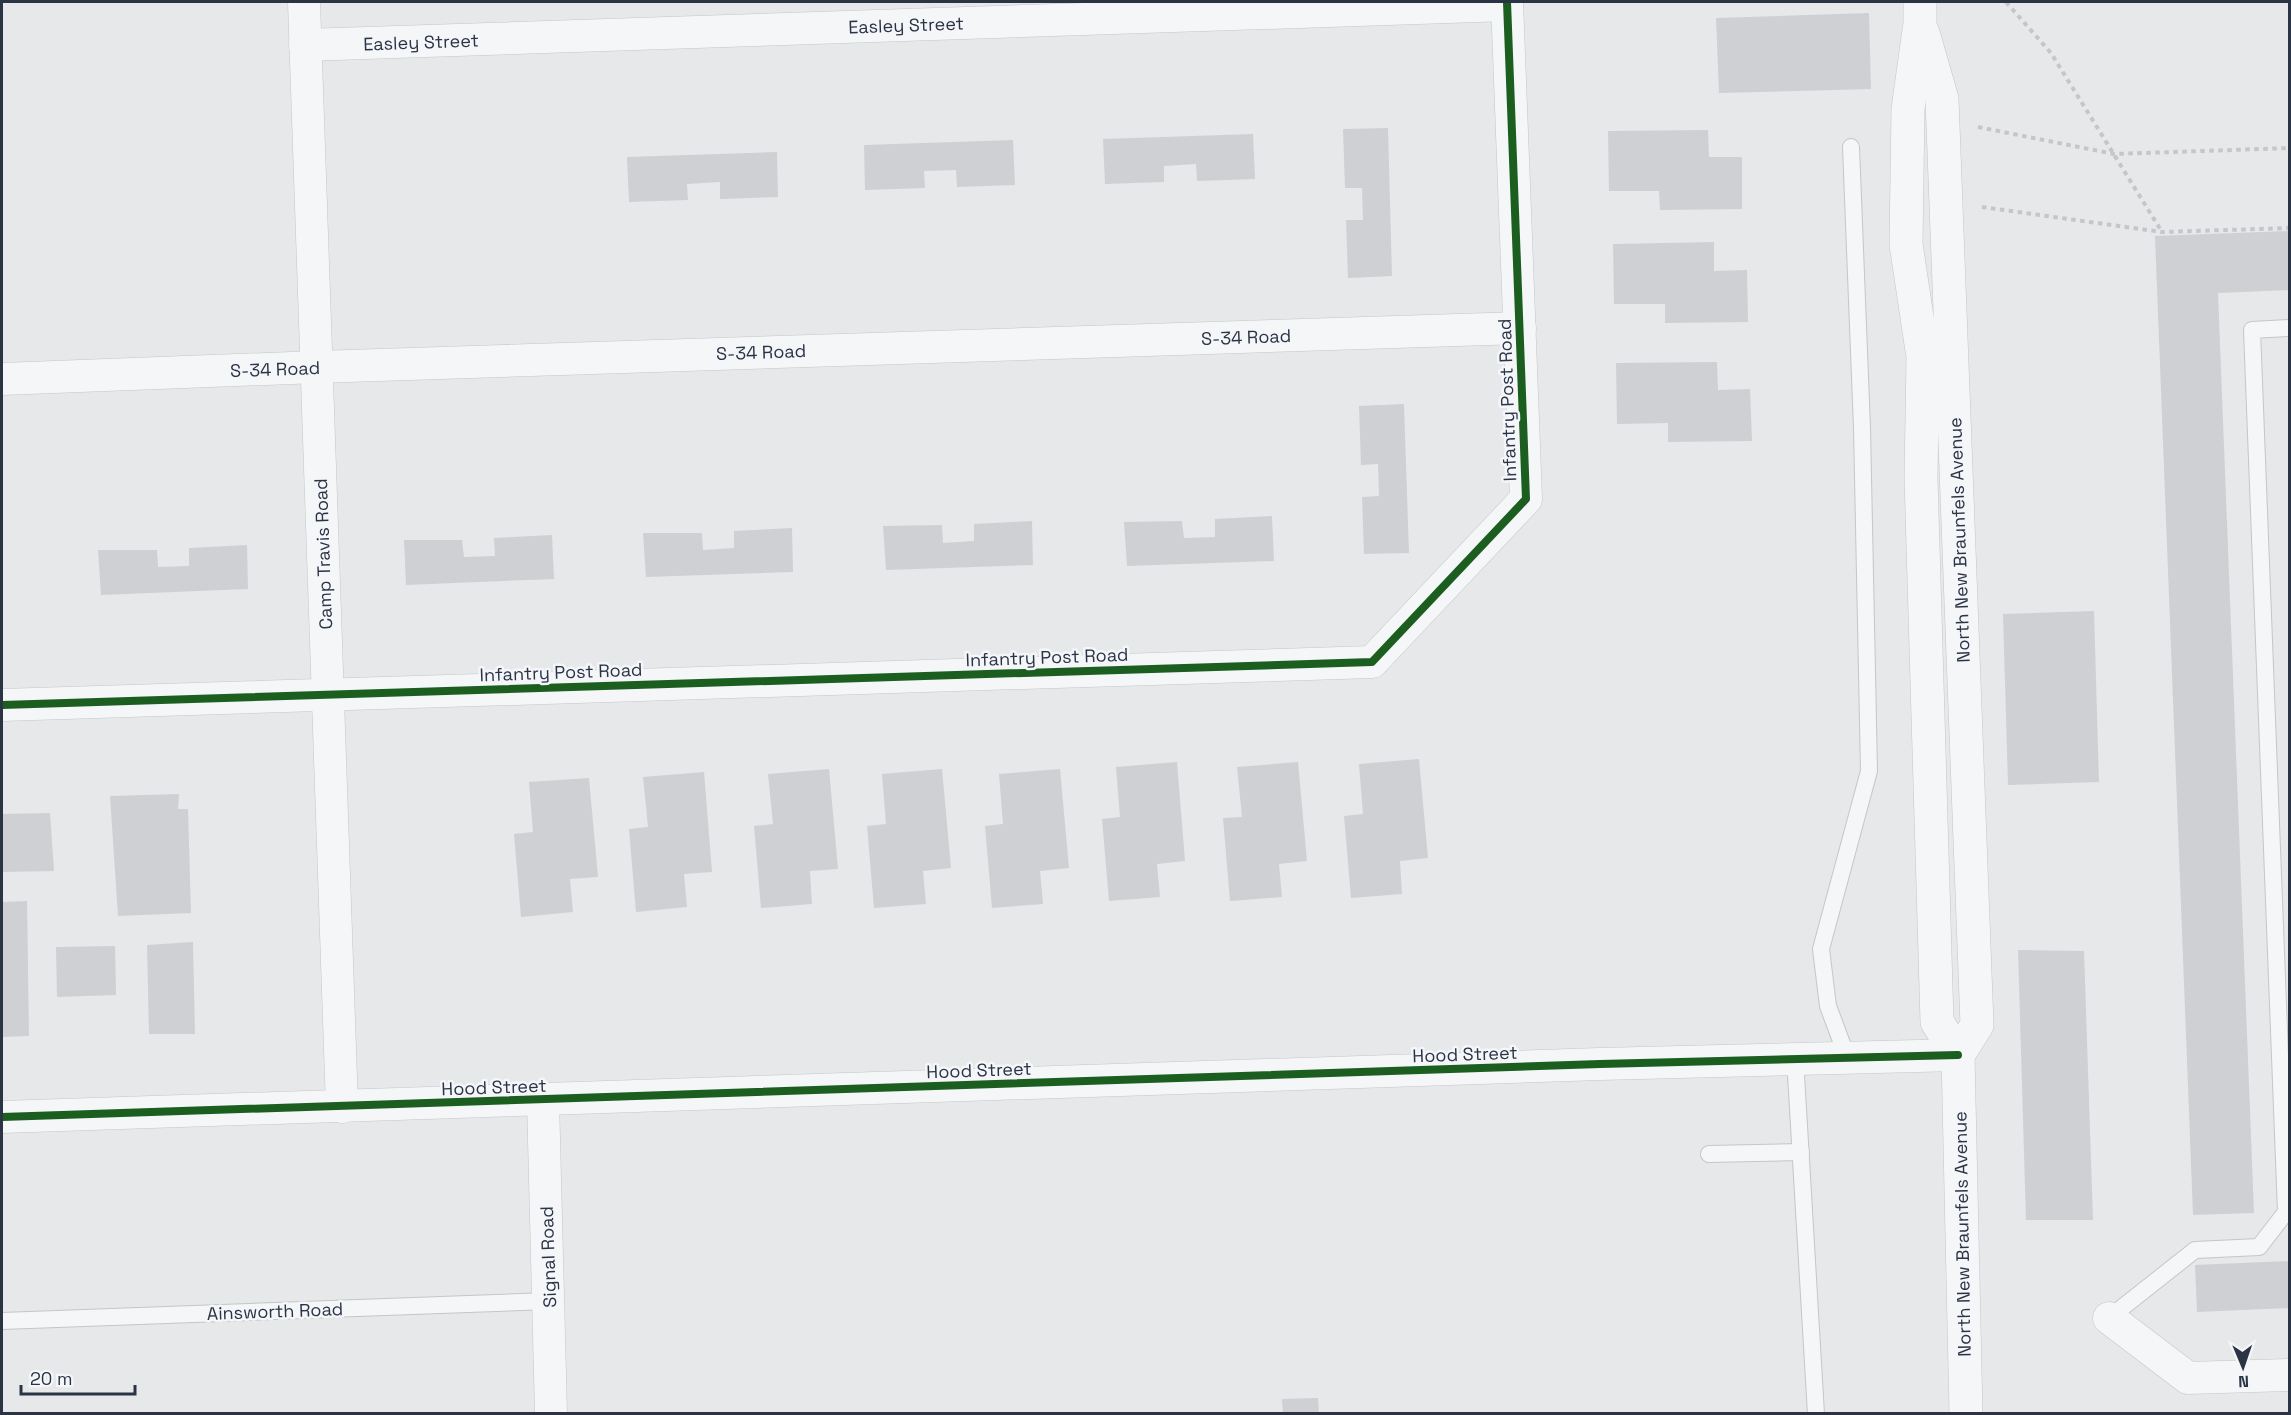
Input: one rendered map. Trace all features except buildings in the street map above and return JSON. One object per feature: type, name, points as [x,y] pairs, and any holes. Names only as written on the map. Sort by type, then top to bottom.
[{"type":"street","name":"Camp Travis Road","points":[[304,2],[342,1107]]},
{"type":"street","name":"Easley Street","points":[[305,45],[1507,3]]},
{"type":"street","name":"Infantry Post Road","points":[[2,705],[1372,662],[1526,499],[1507,3]]},
{"type":"street","name":"North New Braunfels Avenue","points":[[1920,12],[1942,99],[1977,1025],[1958,1055]]},
{"type":"street","name":"North New Braunfels Avenue","points":[[1920,12],[1908,109],[1906,244],[1923,357],[1921,478],[1936,1022],[1958,1055],[1966,1413]]},
{"type":"street","name":"S-34 Road","points":[[2,379],[1520,328]]},
{"type":"street","name":"Hood Street","points":[[2,1117],[1795,1058],[1958,1055]]},
{"type":"street","name":"Signal Road","points":[[543,1100],[551,1413]]},
{"type":"street","points":[[2109,1318],[2188,1378],[2289,1375]]},
{"type":"lane","points":[[1847,1057],[1828,1006],[1821,949],[1869,771],[1862,428],[1851,147]]},
{"type":"lane","points":[[2109,1318],[2195,1250],[2259,1247],[2288,1212],[2252,330],[2289,328]]},
{"type":"lane","points":[[1922,430],[1955,429]]},
{"type":"lane","points":[[1924,585],[1960,583]]},
{"type":"lane","points":[[1795,1058],[1816,1413]]},
{"type":"lane","points":[[1709,1154],[1801,1152]]},
{"type":"lane","name":"Ainsworth Road","points":[[2,1321],[549,1301]]},
{"type":"path","points":[[2006,2],[2051,53],[2162,232]]},
{"type":"path","points":[[1968,126],[2114,154],[2289,148]]},
{"type":"path","points":[[1973,205],[2162,232],[2289,228]]},
{"type":"cycle path","points":[[2,705],[1372,662],[1526,499],[1507,2]]},
{"type":"cycle path","points":[[2,1117],[1600,1064],[1958,1055]]}]
